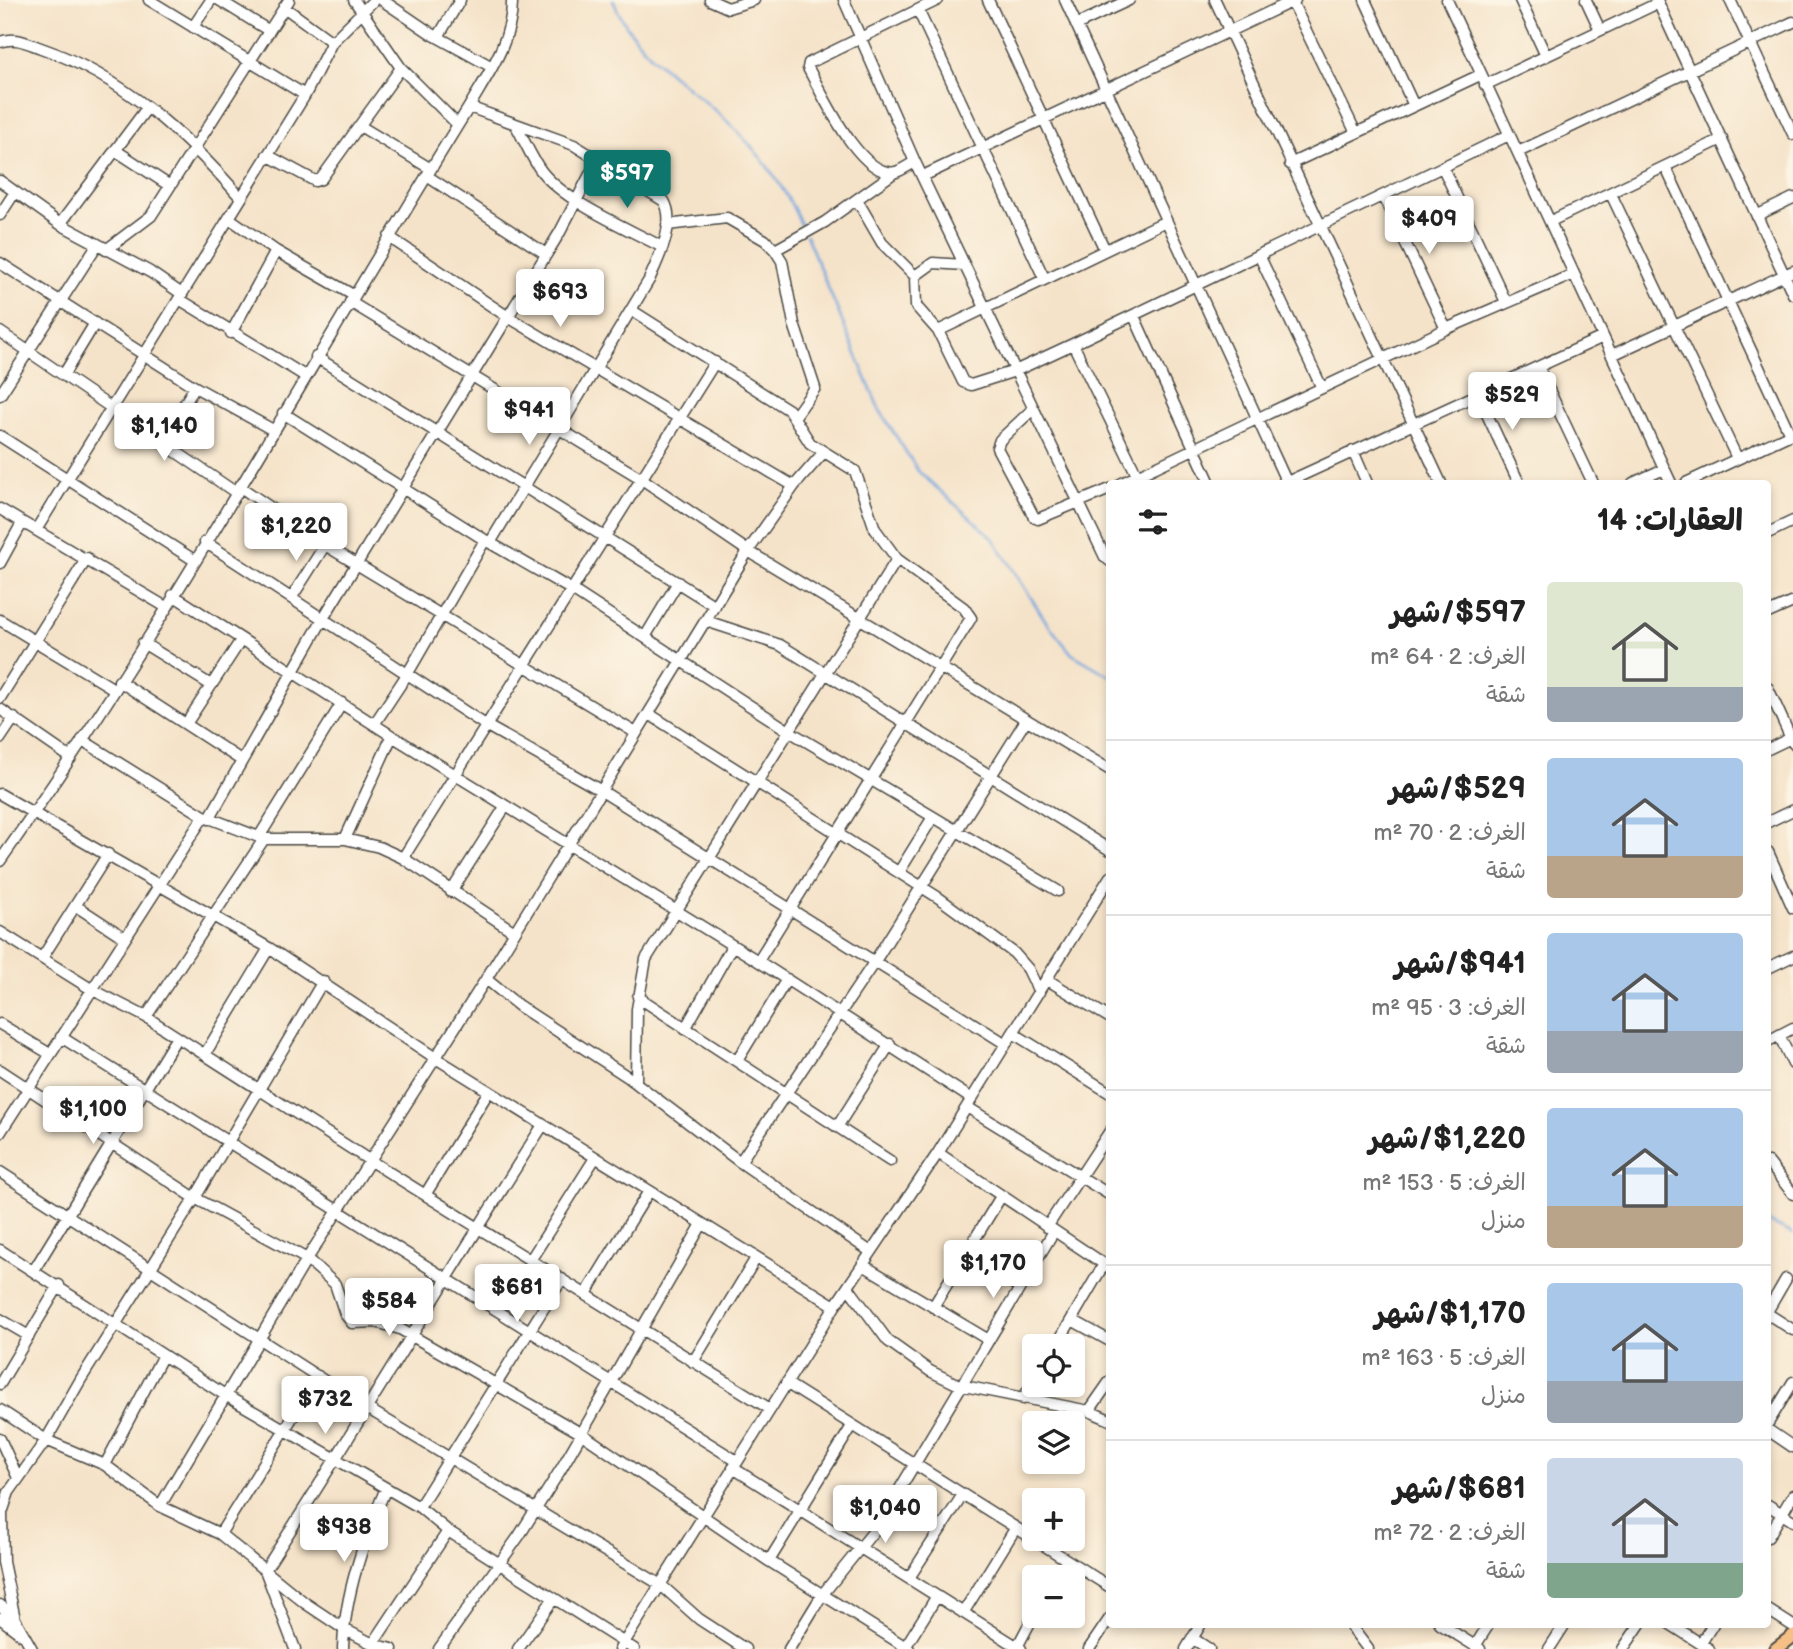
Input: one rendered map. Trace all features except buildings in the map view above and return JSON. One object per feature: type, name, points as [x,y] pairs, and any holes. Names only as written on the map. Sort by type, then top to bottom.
[{"type":"main road","points":[[1776,1649],[1793,1636]]},
{"type":"street","points":[[149,0],[305,95]]},
{"type":"street","points":[[193,27],[211,0]]},
{"type":"street","points":[[219,0],[268,30]]},
{"type":"street","points":[[354,0],[401,68],[458,125]]},
{"type":"street","points":[[36,530],[305,95],[332,42],[374,0]]},
{"type":"street","points":[[382,0],[438,37],[492,67]]},
{"type":"street","points":[[438,37],[460,0]]},
{"type":"street","points":[[0,861],[71,758],[166,607],[469,107],[504,46],[512,17],[512,0]]},
{"type":"street","points":[[710,0],[728,8],[754,0]]},
{"type":"street","points":[[844,0],[915,162],[983,307],[1106,558]]},
{"type":"street","points":[[895,172],[879,168],[852,146],[808,68],[812,59],[938,0]]},
{"type":"street","points":[[988,0],[1105,250]]},
{"type":"street","points":[[1065,0],[1285,480]]},
{"type":"street","points":[[1076,25],[1129,0]]},
{"type":"street","points":[[1215,0],[1440,480]]},
{"type":"street","points":[[1365,0],[1414,106]]},
{"type":"street","points":[[1447,0],[1670,480]]},
{"type":"street","points":[[1520,0],[1546,55]]},
{"type":"street","points":[[1586,0],[1600,30]]},
{"type":"street","points":[[1730,0],[1793,134]]},
{"type":"street","points":[[922,176],[1293,1],[1356,133]]},
{"type":"street","points":[[1485,85],[1657,1],[1758,215],[1789,273],[1793,294]]},
{"type":"street","points":[[0,395],[61,302],[101,248],[151,216],[286,4],[332,42]]},
{"type":"street","points":[[918,10],[1044,278]]},
{"type":"street","points":[[1518,152],[1793,22]]},
{"type":"street","points":[[0,42],[14,39],[76,60],[111,80],[196,147],[241,198]]},
{"type":"street","points":[[267,155],[315,181],[321,179],[401,68]]},
{"type":"street","points":[[1290,164],[1480,75]]},
{"type":"street","points":[[375,723],[649,280],[662,247],[669,212],[664,201],[574,145],[469,107]]},
{"type":"street","points":[[60,224],[147,108]]},
{"type":"street","points":[[516,124],[542,172],[577,200],[662,247]]},
{"type":"street","points":[[360,126],[546,254]]},
{"type":"street","points":[[857,200],[882,243],[915,276],[916,306],[938,331],[967,385],[1015,371],[1509,135]]},
{"type":"street","points":[[1551,221],[1722,139]]},
{"type":"street","points":[[115,150],[170,186]]},
{"type":"street","points":[[0,1133],[241,760],[324,617],[546,254],[598,159]]},
{"type":"street","points":[[775,250],[857,200],[895,172],[915,162]]},
{"type":"street","points":[[1443,168],[1506,302]]},
{"type":"street","points":[[1666,168],[1791,433],[1692,480]]},
{"type":"street","points":[[0,181],[60,224],[158,277],[180,297],[231,333],[305,376]]},
{"type":"street","points":[[0,215],[15,192]]},
{"type":"street","points":[[1611,194],[1672,327],[1737,458]]},
{"type":"street","points":[[1384,196],[1446,329]]},
{"type":"street","points":[[1758,215],[1793,198]]},
{"type":"street","points":[[229,218],[471,376],[642,479],[748,551],[1106,768]]},
{"type":"street","points":[[667,225],[727,218],[765,240],[775,250],[786,275],[794,324],[815,388],[795,416]]},
{"type":"street","points":[[938,331],[1166,221]]},
{"type":"street","points":[[389,237],[508,317],[794,486]]},
{"type":"street","points":[[231,333],[276,251]]},
{"type":"street","points":[[1259,255],[1322,388]]},
{"type":"street","points":[[0,263],[195,387],[273,430]]},
{"type":"street","points":[[915,276],[933,263],[964,265]]},
{"type":"street","points":[[1612,355],[1789,273]]},
{"type":"street","points":[[1073,344],[1139,479],[1193,448],[1256,418],[1446,329],[1574,274]]},
{"type":"street","points":[[631,310],[795,416],[802,433],[823,453],[855,471],[875,529],[897,558],[969,613],[971,618],[758,961]]},
{"type":"street","points":[[1133,316],[1209,480]]},
{"type":"street","points":[[64,374],[95,323]]},
{"type":"street","points":[[0,332],[161,442],[524,667],[636,733]]},
{"type":"street","points":[[1292,480],[1604,337]]},
{"type":"street","points":[[316,357],[715,606]]},
{"type":"street","points":[[403,858],[715,362]]},
{"type":"street","points":[[1538,367],[1592,480]]},
{"type":"street","points":[[161,442],[195,387]]},
{"type":"street","points":[[1478,395],[1517,480]]},
{"type":"street","points":[[1033,409],[1000,440],[997,448],[1034,517],[1038,519],[1106,491]]},
{"type":"street","points":[[283,413],[487,541],[572,590],[789,731],[1058,891]]},
{"type":"street","points":[[0,436],[194,560]]},
{"type":"street","points":[[1353,451],[1366,480]]},
{"type":"street","points":[[160,1506],[307,1259],[486,979],[566,844],[748,551],[794,486],[823,453]]},
{"type":"street","points":[[1639,480],[1664,468]]},
{"type":"street","points":[[0,509],[166,607]]},
{"type":"street","points":[[1771,532],[1793,521]]},
{"type":"street","points":[[0,563],[22,523]]},
{"type":"street","points":[[205,542],[324,617],[487,726],[600,790],[1006,1044]]},
{"type":"street","points":[[292,597],[325,545]]},
{"type":"street","points":[[0,698],[87,558]]},
{"type":"street","points":[[636,1083],[638,997],[646,959],[707,857],[897,558]]},
{"type":"street","points":[[645,637],[678,582]]},
{"type":"street","points":[[173,595],[505,807],[787,978],[890,1044],[970,1102],[1106,1192]]},
{"type":"street","points":[[1771,612],[1793,602]]},
{"type":"street","points":[[0,620],[186,724],[241,760]]},
{"type":"street","points":[[706,621],[780,645],[1106,848]]},
{"type":"street","points":[[186,724],[241,640]]},
{"type":"street","points":[[143,643],[211,685]]},
{"type":"street","points":[[1771,695],[1792,741],[1771,748]]},
{"type":"street","points":[[146,1017],[262,838],[342,703]]},
{"type":"street","points":[[0,709],[71,758]]},
{"type":"street","points":[[649,714],[755,783],[838,831],[922,887],[1014,953],[1028,969],[1039,992]]},
{"type":"street","points":[[0,739],[13,718]]},
{"type":"street","points":[[740,1162],[875,961],[1026,720]]},
{"type":"street","points":[[345,839],[392,736]]},
{"type":"street","points":[[82,740],[206,817],[262,838],[345,839],[379,847],[403,858],[513,931]]},
{"type":"street","points":[[0,794],[108,853],[210,917],[269,948],[323,981],[434,1057],[835,1306]]},
{"type":"street","points":[[451,891],[505,807]]},
{"type":"street","points":[[1771,821],[1793,810]]},
{"type":"street","points":[[899,872],[933,817]]},
{"type":"street","points":[[42,958],[108,853]]},
{"type":"street","points":[[1771,859],[1793,908]]},
{"type":"street","points":[[622,1646],[835,1306],[938,1153],[1106,884]]},
{"type":"street","points":[[1099,895],[1106,899]]},
{"type":"street","points":[[76,905],[125,938]]},
{"type":"street","points":[[0,932],[91,989],[146,1017],[369,1160],[771,1409]]},
{"type":"street","points":[[685,1028],[732,946]]},
{"type":"street","points":[[205,1054],[269,948]]},
{"type":"street","points":[[1771,967],[1793,956]]},
{"type":"street","points":[[737,1061],[787,978]]},
{"type":"street","points":[[486,979],[519,1006],[636,1083],[740,1162],[871,1252]]},
{"type":"street","points":[[1046,979],[1106,1016]]},
{"type":"street","points":[[32,1649],[15,1619],[3,1562],[2,1513],[18,1478],[46,1440],[149,1268],[195,1198],[323,981]]},
{"type":"street","points":[[638,997],[890,1161]]},
{"type":"street","points":[[0,1024],[50,1054]]},
{"type":"street","points":[[1771,1039],[1793,1028]]},
{"type":"street","points":[[1013,1032],[1106,1090]]},
{"type":"street","points":[[1779,1035],[1793,1064]]},
{"type":"street","points":[[61,1037],[609,1382],[801,1511],[1018,1648],[1028,1628]]},
{"type":"street","points":[[34,1270],[177,1037]]},
{"type":"street","points":[[837,1127],[890,1044]]},
{"type":"street","points":[[0,1070],[29,1086],[195,1198],[307,1259],[335,1284],[345,1314],[352,1323],[388,1324],[410,1334],[582,1434],[769,1561],[906,1648],[937,1595]]},
{"type":"street","points":[[425,1195],[489,1091]]},
{"type":"street","points":[[265,1570],[543,1125]]},
{"type":"street","points":[[789,1649],[822,1595],[861,1549],[1106,1137]]},
{"type":"street","points":[[938,1153],[1000,1198],[1106,1265]]},
{"type":"street","points":[[531,1259],[595,1158]]},
{"type":"street","points":[[1771,1166],[1793,1194]]},
{"type":"street","points":[[0,1172],[65,1217],[365,1407],[661,1585],[699,1619],[745,1649]]},
{"type":"street","points":[[586,1294],[649,1191]]},
{"type":"street","points":[[933,1307],[1000,1198]]},
{"type":"street","points":[[439,1649],[535,1509],[582,1434],[609,1382],[702,1224]]},
{"type":"street","points":[[0,1264],[3,1252],[59,1285],[225,1395],[335,1461],[419,1507],[448,1531],[554,1598],[622,1646],[634,1649]]},
{"type":"street","points":[[966,1254],[1019,1287]]},
{"type":"street","points":[[693,1362],[756,1258]]},
{"type":"street","points":[[863,1265],[987,1339]]},
{"type":"street","points":[[1063,1334],[1106,1268]]},
{"type":"street","points":[[419,1507],[562,1279]]},
{"type":"street","points":[[1771,1306],[1786,1279]]},
{"type":"street","points":[[0,1384],[59,1285]]},
{"type":"street","points":[[848,1287],[888,1340],[930,1371],[959,1385],[1088,1411],[1106,1418]]},
{"type":"street","points":[[1771,1314],[1793,1330]]},
{"type":"street","points":[[0,1319],[29,1336]]},
{"type":"street","points":[[1072,1320],[1106,1338]]},
{"type":"street","points":[[105,1465],[163,1355]]},
{"type":"street","points":[[220,1534],[318,1376]]},
{"type":"street","points":[[1771,1418],[1793,1382]]},
{"type":"street","points":[[786,1383],[914,1463],[961,1496],[1106,1584]]},
{"type":"street","points":[[1088,1411],[1106,1386]]},
{"type":"street","points":[[0,1410],[46,1440],[105,1465],[160,1506],[220,1534],[344,1629],[373,1644],[392,1649]]},
{"type":"street","points":[[769,1561],[852,1426]]},
{"type":"street","points":[[1771,1432],[1793,1447]]},
{"type":"street","points":[[0,1439],[18,1478]]},
{"type":"street","points":[[343,1649],[344,1629],[366,1541],[386,1488]]},
{"type":"street","points":[[1771,1532],[1793,1495]]},
{"type":"street","points":[[909,1578],[961,1496]]},
{"type":"street","points":[[1771,1507],[1793,1521]]},
{"type":"street","points":[[963,1613],[1015,1529]]},
{"type":"street","points":[[373,1644],[448,1531]]},
{"type":"street","points":[[1064,1565],[1067,1560]]},
{"type":"street","points":[[265,1570],[295,1649]]},
{"type":"street","points":[[518,1649],[554,1598]]},
{"type":"street","points":[[0,1605],[15,1619]]},
{"type":"street","points":[[1771,1612],[1793,1626]]},
{"type":"street","points":[[0,1618],[26,1639]]},
{"type":"street","points":[[1089,1649],[1106,1624]]},
{"type":"street","points":[[1186,1649],[1199,1628]]},
{"type":"street","points":[[1352,1628],[1368,1649]]},
{"type":"street","points":[[1446,1628],[1477,1648],[1487,1628]]},
{"type":"street","points":[[1549,1649],[1562,1628]]},
{"type":"street","points":[[1623,1649],[1637,1628]]},
{"type":"street","points":[[1676,1628],[1706,1647],[1712,1628]]},
{"type":"street","points":[[1192,1639],[1209,1649]]},
{"type":"waterway","points":[[613,0],[635,38],[650,54],[718,113],[755,151],[774,175],[803,229]]},
{"type":"waterway","points":[[806,235],[879,409],[918,471],[993,538],[1047,623],[1072,654],[1106,674]]},
{"type":"waterway","points":[[1771,1223],[1793,1234]]}]
